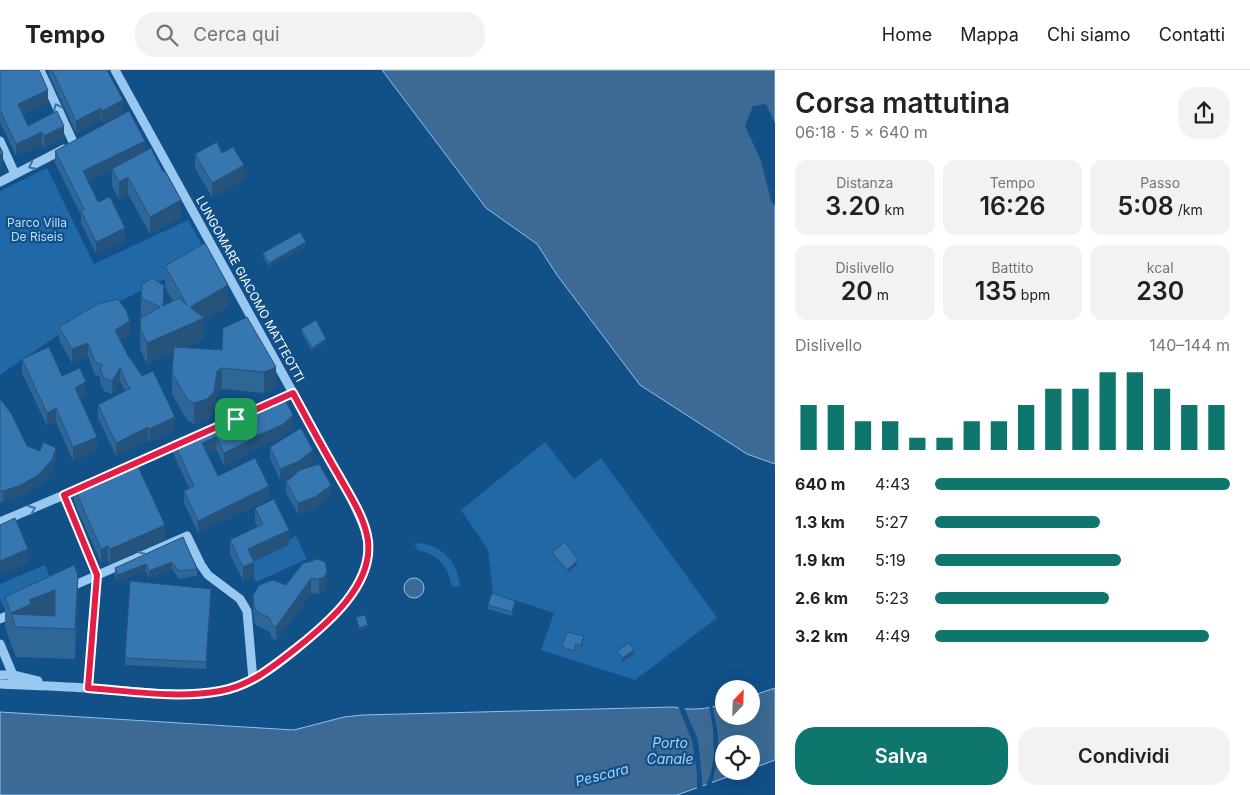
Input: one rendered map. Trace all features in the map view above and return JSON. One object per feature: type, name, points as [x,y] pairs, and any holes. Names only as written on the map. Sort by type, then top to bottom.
[{"type":"street","points":[[0,182],[78,142],[40,70]]},
{"type":"street","name":"LUNGOMARE GIACOMO MATTEOTTI","points":[[12,680],[56,686],[169,694],[199,694],[233,688],[253,680],[278,663],[331,619],[348,599],[358,583],[368,556],[368,540],[361,520],[289,395],[134,114],[116,70]]},
{"type":"street","points":[[0,141],[15,174]]},
{"type":"street","points":[[117,472],[196,436]]},
{"type":"street","points":[[0,522],[90,484]]},
{"type":"street","points":[[64,495],[97,575],[88,688]]},
{"type":"street","points":[[63,590],[187,536],[201,565],[208,574],[240,599],[247,611],[253,680]]},
{"type":"street","points":[[0,620],[27,607]]},
{"type":"street","points":[[0,644],[12,680]]},
{"type":"street","points":[[0,675],[12,680]]},
{"type":"street","points":[[0,684],[12,680]]},
{"type":"green space","name":"Parco Villa De Riseis","points":[[47,168],[94,264],[188,220],[209,257],[74,324],[0,375],[0,191]]},
{"type":"green space","points":[[545,442],[574,479],[601,458],[717,618],[635,680],[541,650],[554,613],[505,597],[498,604],[496,603],[488,550],[461,510]]},
{"type":"green space","points":[[296,536],[307,559],[256,582],[248,564],[288,545],[287,541]]},
{"type":"green space","points":[[414,543],[432,546],[440,550],[452,562],[459,578],[460,587],[451,586],[448,573],[441,562],[431,554],[418,551]]},
{"type":"green space","points":[[45,565],[53,586],[3,607],[0,599],[0,584]]},
{"type":"water","points":[[382,70],[775,70],[775,464],[747,454],[640,385],[557,275],[537,244],[486,208]]},
{"type":"water","points":[[410,578],[418,578],[424,584],[424,592],[418,598],[410,598],[404,592],[404,584]]},
{"type":"water","name":"Porto Canale","points":[[775,688],[775,760],[760,766],[760,735],[715,735],[715,780],[719,780],[677,795],[0,795],[0,712],[294,730],[344,717],[363,715],[674,707],[693,709],[715,706],[715,725],[760,725],[760,693]]},
{"type":"pier","points":[[766,104],[775,123],[775,206],[771,201],[761,161],[745,126],[753,106]]},
{"type":"pier","points":[[712,704],[718,735],[715,735],[715,771],[711,786],[705,788],[711,773],[714,754],[713,728],[709,705]]},
{"type":"pier","points":[[678,706],[684,707],[698,740],[703,789],[697,791],[697,773],[692,741]]},
{"type":"building","points":[[0,70],[39,70],[48,90],[18,104],[28,126],[57,111],[64,126],[44,136],[42,132],[16,144],[0,110]]},
{"type":"building","points":[[52,70],[107,70],[123,100],[102,111],[101,108],[76,121]]},
{"type":"building","points":[[129,111],[145,141],[83,171],[98,202],[110,197],[125,228],[96,242],[81,211],[84,209],[55,151]]},
{"type":"building","points":[[217,142],[222,153],[233,147],[244,165],[212,183],[195,154]]},
{"type":"building","points":[[151,148],[163,172],[165,171],[181,200],[150,217],[128,177],[119,182],[112,169]]},
{"type":"building","points":[[300,232],[306,242],[269,263],[263,253]]},
{"type":"building","points":[[205,243],[228,285],[190,307],[204,318],[147,343],[140,328],[141,318],[160,307],[141,298],[142,284],[153,278],[164,286],[163,306],[179,298],[187,305],[165,266]]},
{"type":"building","points":[[118,299],[126,310],[130,321],[115,330],[129,358],[142,376],[153,371],[175,417],[149,429],[148,427],[116,443],[98,405],[131,388],[129,388],[120,368],[112,381],[104,378],[100,370],[103,365],[95,362],[88,343],[72,349],[59,327],[98,304]]},
{"type":"building","points":[[247,317],[276,367],[264,372],[222,368],[217,371],[214,392],[207,399],[194,403],[187,399],[172,373],[174,347],[222,350],[223,328]]},
{"type":"building","points":[[316,320],[326,339],[312,348],[301,329]]},
{"type":"building","points":[[49,347],[62,376],[80,368],[86,382],[75,388],[97,437],[73,447],[56,408],[47,413],[22,359]]},
{"type":"building","points":[[282,394],[293,415],[282,425],[249,439],[249,441],[224,453],[216,437],[202,443],[218,476],[255,458],[269,486],[198,521],[184,491],[194,486],[173,441],[235,413],[237,417],[256,404]]},
{"type":"building","points":[[0,399],[11,413],[27,446],[40,451],[43,442],[56,448],[52,460],[38,475],[21,485],[3,491],[0,491]]},
{"type":"building","points":[[301,428],[313,450],[299,461],[280,469],[270,447]]},
{"type":"building","points":[[135,460],[165,525],[110,549],[108,546],[101,549],[74,487]]},
{"type":"building","points":[[319,464],[331,485],[315,497],[298,503],[286,482],[300,470]]},
{"type":"building","points":[[274,499],[289,530],[248,549],[254,562],[243,567],[230,540],[263,524],[255,508]]},
{"type":"building","points":[[15,518],[28,549],[0,561],[0,525]]},
{"type":"building","points":[[183,537],[197,569],[179,571],[172,562],[149,571],[146,564],[117,575],[115,568]]},
{"type":"building","points":[[565,542],[577,558],[577,561],[567,570],[552,552]]},
{"type":"building","points":[[317,559],[325,562],[327,571],[324,577],[319,579],[311,578],[276,627],[271,623],[270,618],[257,612],[254,606],[253,595],[259,585],[273,580],[286,585],[303,563]]},
{"type":"building","points":[[74,565],[78,575],[75,629],[16,627],[11,614],[55,616],[55,590],[29,600],[31,604],[11,613],[5,597]]},
{"type":"building","points":[[130,581],[211,589],[206,662],[125,658]]},
{"type":"building","points":[[492,593],[515,601],[512,612],[488,605]]},
{"type":"building","points":[[365,615],[368,625],[359,628],[356,617]]},
{"type":"building","points":[[567,632],[584,636],[581,645],[576,644],[574,651],[562,647]]},
{"type":"building","points":[[629,643],[634,650],[622,658],[617,651]]},
{"type":"route","points":[[293,393],[350,498],[368,540],[368,556],[353,592],[344,606],[331,619],[278,663],[253,680],[233,688],[209,693],[169,694],[88,688],[97,575],[64,495],[236,419],[293,393]]},
{"type":"water label","name":"Pescara","points":[[602,775]]}]
